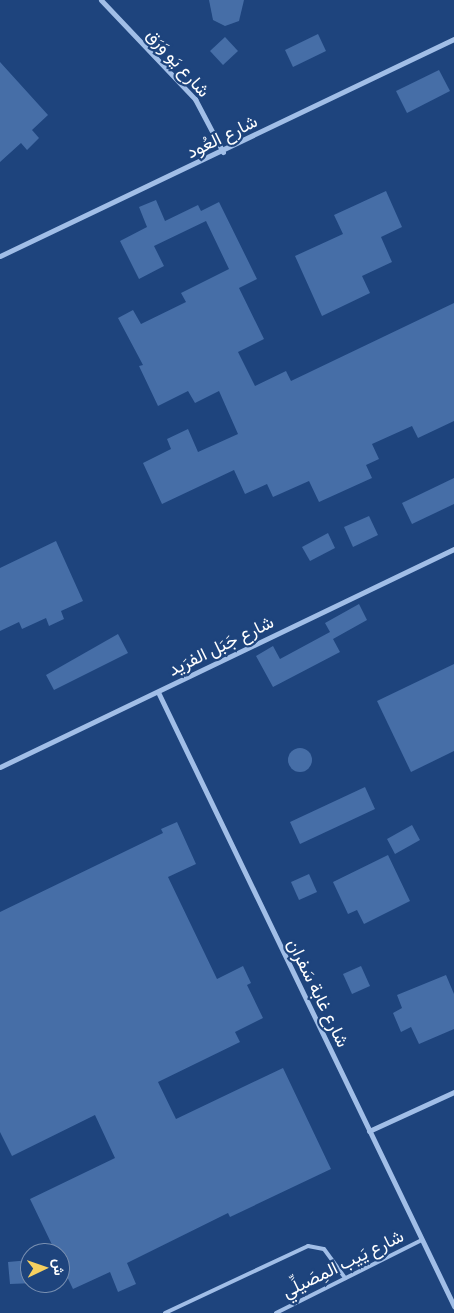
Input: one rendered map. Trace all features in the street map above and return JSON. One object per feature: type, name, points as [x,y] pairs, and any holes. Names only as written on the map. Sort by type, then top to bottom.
[{"type":"street","name":"شارع يَو وَرَق","points":[[101,0],[195,99],[223,152]]},
{"type":"street","name":"شارع العُود","points":[[0,256],[223,152],[454,39]]},
{"type":"street","name":"شارع جَبَل الفرَيد","points":[[0,767],[454,549]]},
{"type":"street","name":"شارع غابة سَفران","points":[[158,692],[454,1306]]},
{"type":"street","points":[[370,1131],[454,1092]]},
{"type":"lane","name":"شارع يَيب المِصَيلِّي","points":[[276,1313],[422,1240]]},
{"type":"lane","points":[[165,1313],[308,1246],[324,1249],[345,1278]]},
{"type":"building","points":[[209,0],[244,0],[239,21],[225,26],[213,20]]},
{"type":"building","points":[[318,34],[326,51],[293,67],[285,50]]},
{"type":"building","points":[[225,37],[238,51],[223,65],[210,51]]},
{"type":"building","points":[[0,62],[48,115],[32,130],[39,138],[27,150],[21,143],[0,162]]},
{"type":"building","points":[[439,70],[450,91],[407,113],[396,91]]},
{"type":"building","points":[[386,191],[402,227],[381,237],[392,262],[362,276],[370,293],[322,316],[295,256],[343,234],[334,215]]},
{"type":"building","points":[[156,200],[165,221],[198,205],[201,211],[219,202],[257,279],[239,288],[264,339],[238,352],[255,386],[286,371],[291,381],[454,303],[454,421],[418,438],[412,426],[372,444],[379,459],[366,465],[372,478],[319,502],[309,481],[273,497],[267,484],[245,494],[234,470],[162,504],[143,463],[171,449],[167,439],[188,429],[198,452],[238,434],[219,391],[195,403],[188,391],[158,406],[139,366],[143,365],[118,318],[133,310],[141,324],[186,302],[181,293],[229,269],[206,221],[154,246],[164,266],[139,279],[120,241],[147,227],[139,207]]},
{"type":"building","points":[[454,478],[454,504],[412,524],[402,503]]},
{"type":"building","points":[[369,516],[378,535],[353,547],[344,527]]},
{"type":"building","points":[[328,533],[335,548],[310,561],[302,547]]},
{"type":"building","points":[[56,541],[83,601],[61,611],[64,619],[49,626],[46,618],[22,629],[19,622],[0,631],[0,568]]},
{"type":"building","points":[[359,604],[367,620],[333,639],[340,652],[273,687],[256,656],[273,646],[280,659],[330,632],[325,623]]},
{"type":"building","points":[[118,634],[128,653],[54,690],[46,675]]},
{"type":"building","points":[[454,664],[454,751],[411,772],[377,701]]},
{"type":"building","points":[[300,748],[305,749],[311,755],[311,765],[305,771],[300,772],[295,771],[289,765],[288,760],[289,755],[295,749]]},
{"type":"building","points":[[365,787],[375,809],[300,844],[290,822]]},
{"type":"building","points":[[177,822],[196,864],[168,877],[217,979],[243,966],[251,983],[247,985],[263,1018],[235,1032],[240,1042],[158,1082],[176,1119],[283,1068],[331,1169],[230,1217],[228,1213],[127,1263],[136,1284],[118,1292],[110,1272],[73,1289],[70,1283],[70,1243],[51,1243],[30,1199],[115,1158],[95,1115],[12,1156],[0,1132],[0,912],[163,833],[161,829]]},
{"type":"building","points":[[412,825],[420,840],[395,854],[387,839]]},
{"type":"building","points":[[388,855],[410,901],[364,924],[357,910],[348,914],[333,882]]},
{"type":"building","points":[[309,874],[317,892],[299,900],[291,882]]},
{"type":"building","points":[[361,966],[370,986],[352,994],[343,974]]},
{"type":"building","points":[[446,975],[454,994],[454,1029],[419,1044],[411,1027],[401,1032],[393,1013],[402,1008],[397,995]]},
{"type":"building","points":[[20,1261],[20,1284],[10,1284],[8,1262]]}]
